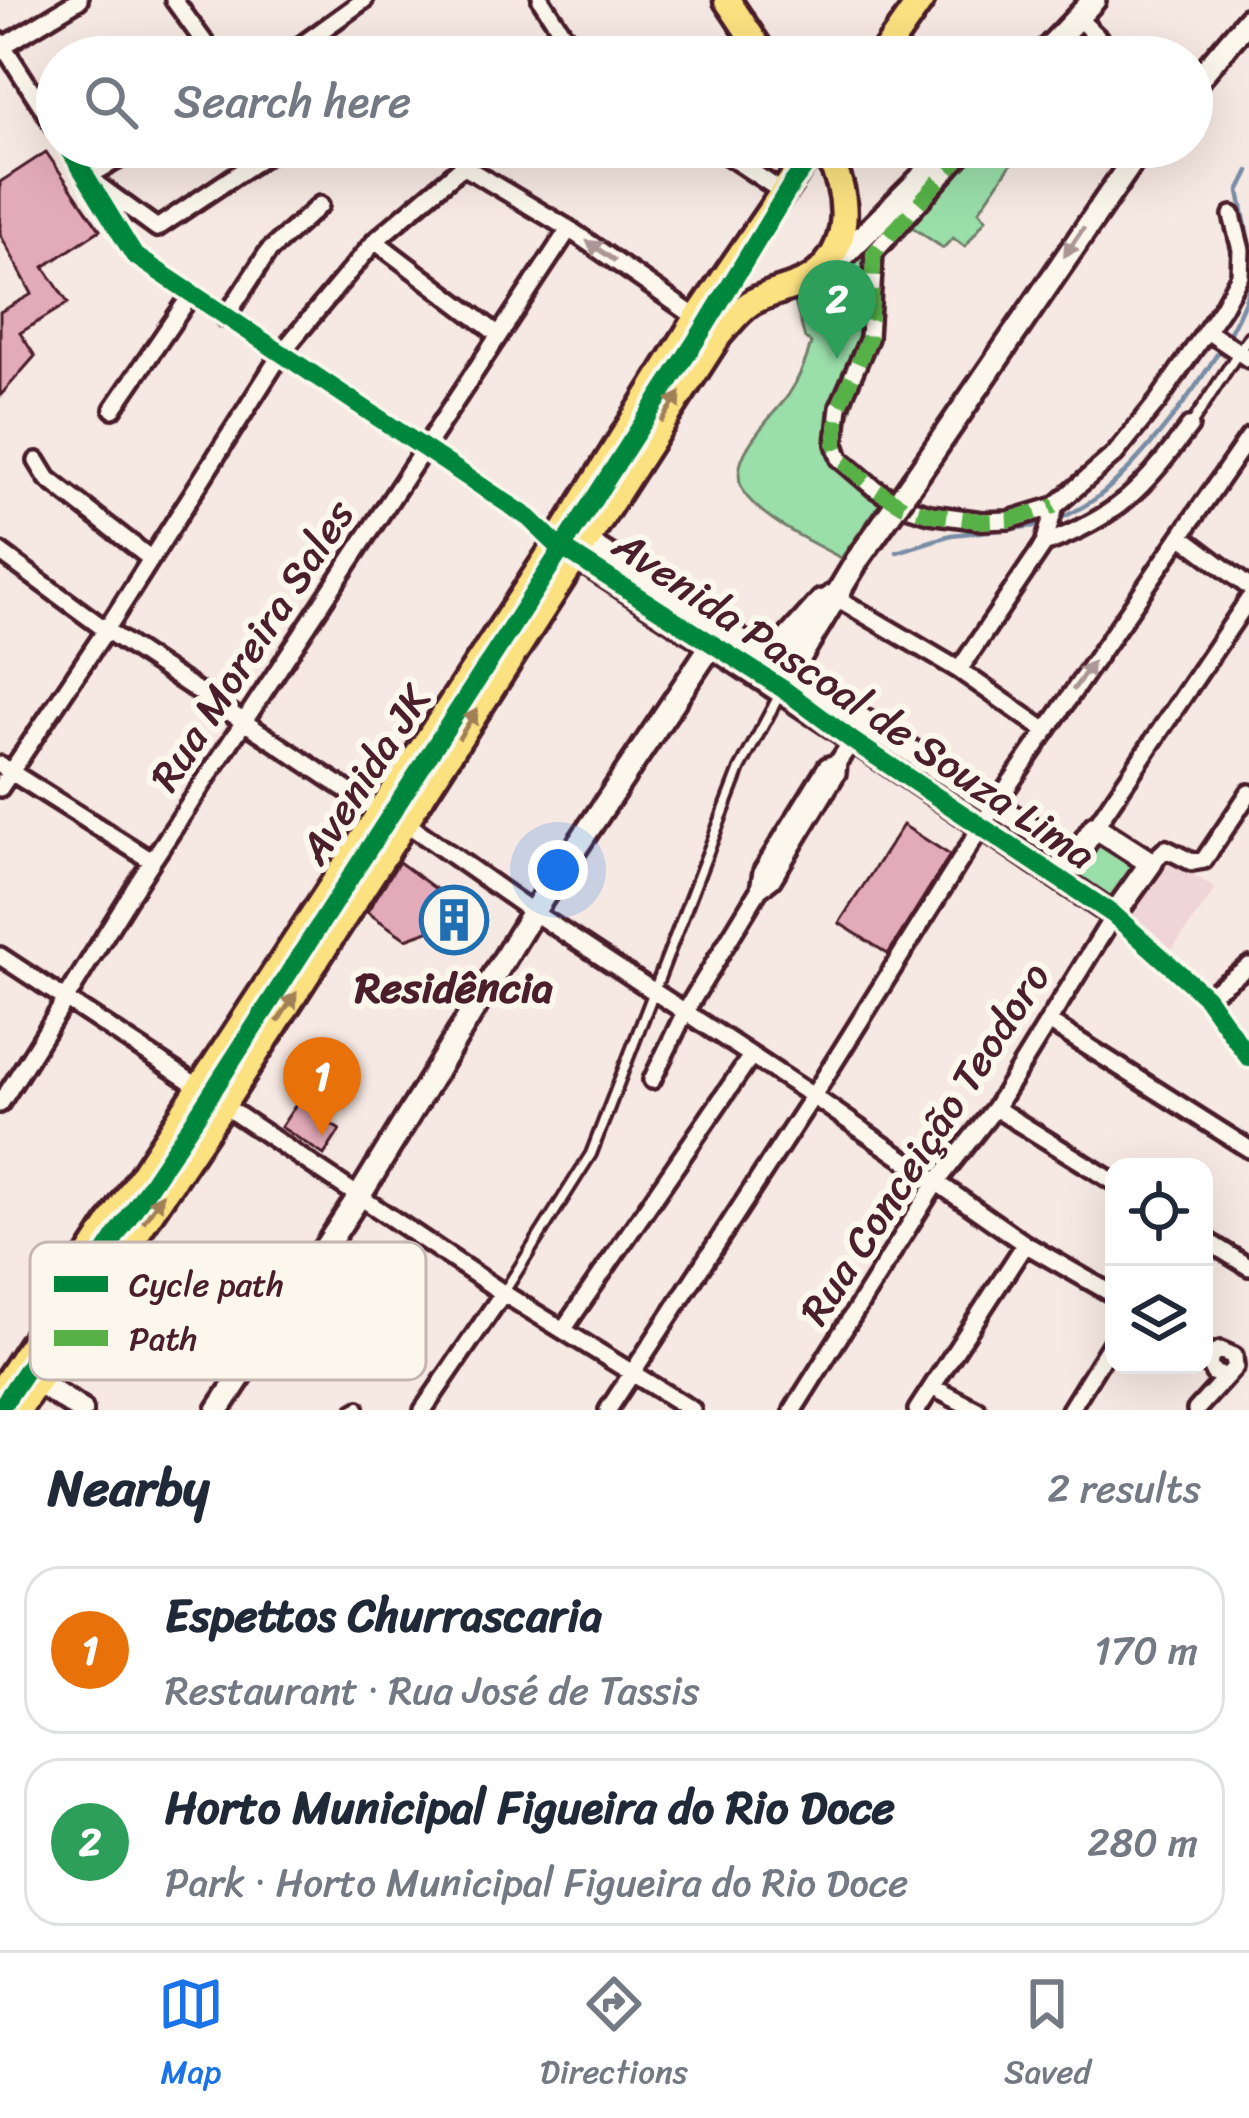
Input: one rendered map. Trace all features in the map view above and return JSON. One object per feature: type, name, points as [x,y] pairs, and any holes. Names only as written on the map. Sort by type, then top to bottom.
[{"type":"main road","points":[[727,0],[750,36]]},
{"type":"main road","points":[[893,36],[911,5]]},
{"type":"main road","name":"Avenida JK","points":[[116,1242],[223,1105],[406,823],[697,318],[781,191],[805,168]]},
{"type":"main road","points":[[811,279],[831,256],[844,220],[843,189],[831,168]]},
{"type":"main road","name":"Avenida JK","points":[[100,1242],[381,813],[719,335],[754,302],[811,279]]},
{"type":"main road","name":"Avenida JK","points":[[0,1392],[18,1367]]},
{"type":"main road","name":"Avenida JK","points":[[18,1367],[18,1410]]},
{"type":"street","points":[[36,98],[1,45],[79,0]]},
{"type":"street","points":[[174,0],[199,36]]},
{"type":"street","points":[[314,36],[364,0]]},
{"type":"street","points":[[541,0],[564,36]]},
{"type":"street","points":[[1060,36],[1094,0]]},
{"type":"street","points":[[1078,18],[1096,36]]},
{"type":"street","points":[[1213,62],[1249,20]]},
{"type":"street","points":[[81,168],[134,255],[570,542]]},
{"type":"street","points":[[87,177],[103,168]]},
{"type":"street","points":[[87,177],[157,228],[247,168]]},
{"type":"street","points":[[0,788],[5,768],[106,630],[283,351],[375,241],[461,168]]},
{"type":"street","points":[[466,168],[569,229],[697,318]]},
{"type":"street","points":[[746,168],[781,191]]},
{"type":"street","points":[[811,279],[834,267],[931,168]]},
{"type":"street","points":[[950,168],[874,253],[869,338],[839,407],[835,445],[840,459],[874,488],[903,506],[930,514],[1009,520],[1054,506],[1115,454],[1207,331],[1240,275],[1232,215]]},
{"type":"street","points":[[779,675],[1128,168]]},
{"type":"street","points":[[225,318],[268,252],[320,205]]},
{"type":"street","name":"Rua Moreira Sales","points":[[0,1104],[152,861],[569,229]]},
{"type":"street","points":[[375,241],[499,335]]},
{"type":"street","points":[[112,410],[191,296]]},
{"type":"street","points":[[1207,331],[1244,356]]},
{"type":"street","points":[[1044,544],[1092,526],[1120,506],[1154,474],[1190,426]]},
{"type":"street","points":[[608,1410],[988,818],[1249,437]]},
{"type":"street","points":[[37,461],[48,479],[151,559]]},
{"type":"street","points":[[958,670],[1044,544],[1054,506]]},
{"type":"street","points":[[1181,536],[1249,587]]},
{"type":"street","name":"Avenida Pascoal de Souza Lima","points":[[570,542],[779,675],[988,818],[1060,878],[1114,915]]},
{"type":"street","points":[[0,552],[106,630],[381,813]]},
{"type":"street","points":[[836,590],[1046,731]]},
{"type":"street","points":[[1060,878],[1249,599]]},
{"type":"street","points":[[329,1242],[533,912],[717,637]]},
{"type":"street","name":"Avenida Pascoal de Souza Lima","points":[[717,637],[779,675]]},
{"type":"street","points":[[652,1080],[686,1010],[759,890],[763,872],[784,836],[827,766],[838,762],[858,732]]},
{"type":"street","points":[[5,768],[152,861]]},
{"type":"street","points":[[1249,794],[1204,860],[1192,862],[1166,849],[1151,862],[1114,915],[1206,997],[1249,1058]]},
{"type":"street","name":"Avenida Pascoal de Souza Lima","points":[[988,818],[1075,856]]},
{"type":"street","points":[[406,823],[1025,1244],[1105,1289]]},
{"type":"street","points":[[1096,827],[1151,862]]},
{"type":"street","name":"Rua Conceição Teodoro","points":[[793,1410],[936,1183],[995,1108],[1114,915]]},
{"type":"street","points":[[0,956],[202,1088]]},
{"type":"street","points":[[1206,997],[1249,966]]},
{"type":"street","points":[[1049,1022],[1249,1149]]},
{"type":"street","points":[[563,1330],[751,1056]]},
{"type":"street","points":[[223,1105],[503,1293],[692,1410]]},
{"type":"street","points":[[995,1108],[1105,1176]]},
{"type":"street","points":[[917,1410],[1025,1244]]},
{"type":"street","points":[[1213,1245],[1249,1267]]},
{"type":"street","points":[[423,1410],[503,1293]]},
{"type":"street","points":[[1195,1410],[1232,1371],[1249,1343]]},
{"type":"street","points":[[1213,1352],[1230,1352],[1235,1361]]},
{"type":"street","points":[[1070,1410],[1105,1354]]},
{"type":"street","points":[[1213,1371],[1223,1376]]},
{"type":"street","points":[[1195,1410],[1204,1374]]},
{"type":"street","points":[[37,1380],[81,1410]]},
{"type":"street","points":[[218,1410],[238,1380]]},
{"type":"street","points":[[932,1387],[976,1410]]},
{"type":"lane","points":[[1190,426],[1244,356],[1249,336]]},
{"type":"lane","points":[[503,1293],[591,1154],[779,675]]},
{"type":"shaded area","points":[[1167,858],[1216,889],[1167,956],[1121,918]]},
{"type":"green space","points":[[942,168],[1008,168],[979,211],[986,219],[965,247],[953,238],[943,248],[912,227],[879,261],[879,319],[842,438],[845,469],[857,486],[881,502],[841,558],[758,508],[740,485],[739,470],[751,442],[789,394],[807,357],[811,343],[805,338],[794,299],[827,282]]},
{"type":"green space","points":[[1097,835],[1140,864],[1111,908],[1067,879]]},
{"type":"building","points":[[36,159],[36,168],[57,168],[100,230],[44,267],[68,303],[20,333],[35,356],[0,396],[0,312],[32,294],[0,234],[0,182]]},
{"type":"building","points":[[903,825],[950,855],[888,954],[839,923]]},
{"type":"building","points":[[399,862],[470,914],[453,938],[439,927],[406,939],[367,912]]},
{"type":"building","points":[[297,1103],[340,1130],[324,1155],[281,1127]]},
{"type":"waterway","points":[[1249,171],[1239,191],[1249,243]]},
{"type":"waterway","points":[[1054,521],[1095,499],[1138,459],[1207,370],[1249,288]]},
{"type":"waterway","points":[[897,552],[951,535],[1044,525]]},
{"type":"marked path","points":[[950,168],[874,253],[869,338],[839,407],[835,444],[840,459],[874,488],[903,506],[930,514],[1009,520],[1055,506]]},
{"type":"cycle path","points":[[81,168],[134,255],[529,518],[556,544],[783,689],[1114,915],[1206,997],[1249,1058]]},
{"type":"cycle path","points":[[112,1242],[804,168]]},
{"type":"cycle path","points":[[0,1409],[30,1364]]},
{"type":"place","name":"Horto Municipal Figueira do Rio Doce","points":[[837,359]]},
{"type":"place","name":"Residência","points":[[454,920]]},
{"type":"place","name":"Espettos Churrascaria","points":[[322,1136]]}]
